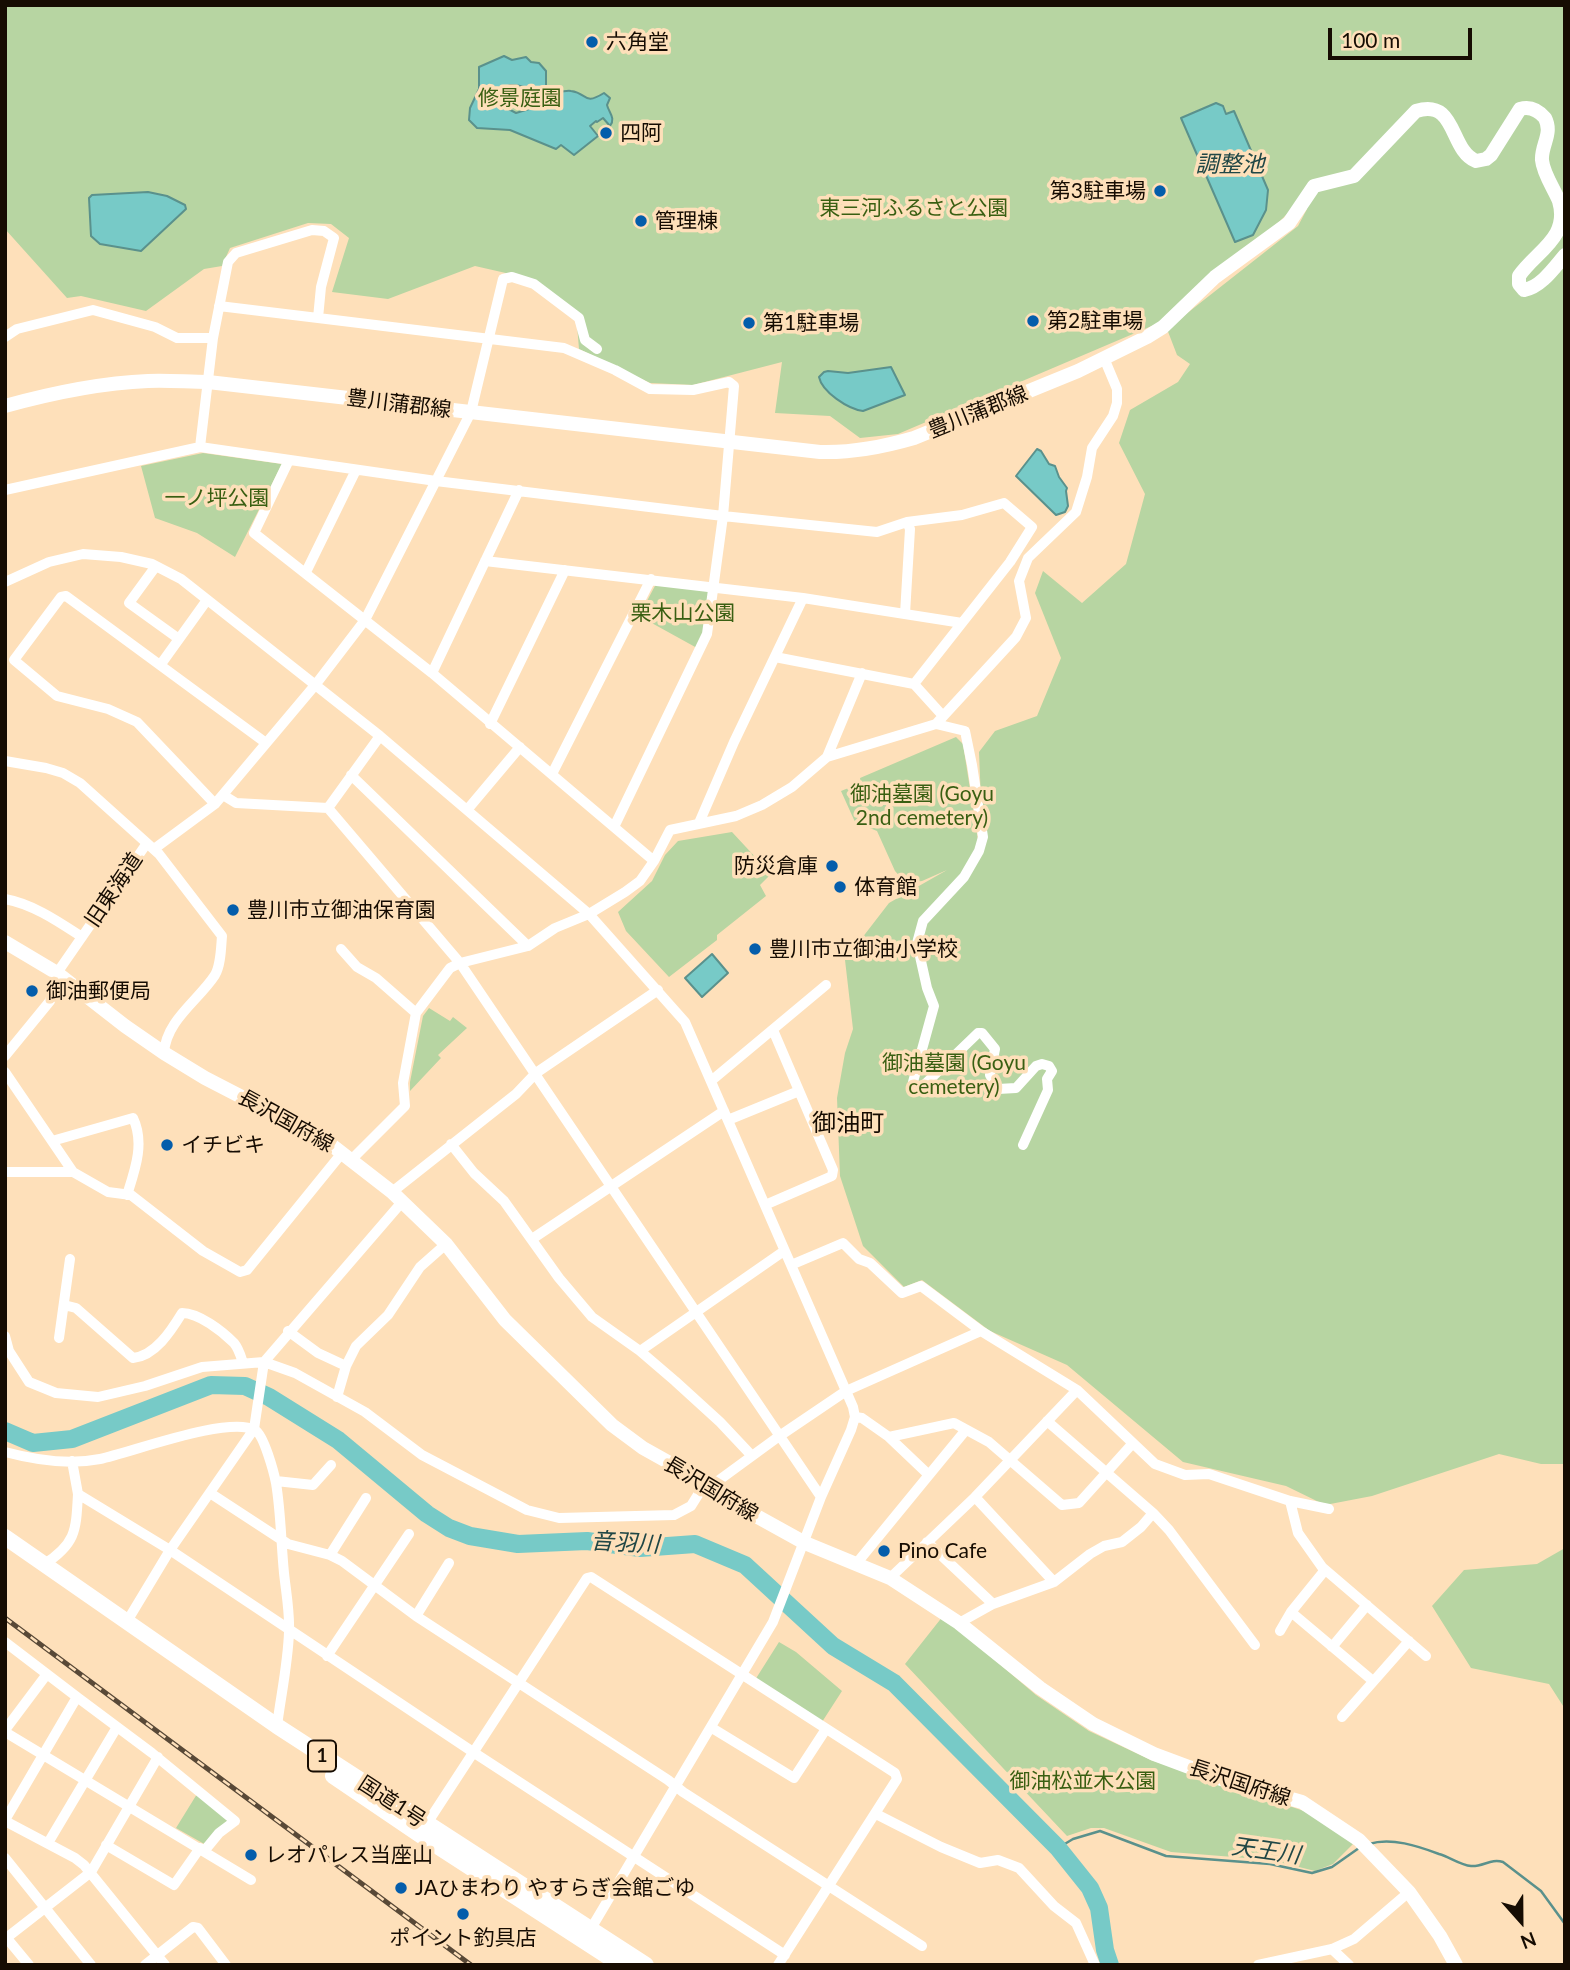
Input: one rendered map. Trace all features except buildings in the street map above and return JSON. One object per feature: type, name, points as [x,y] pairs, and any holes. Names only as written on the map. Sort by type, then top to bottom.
[{"type":"highway","name":"国道1号","points":[[5,1537],[277,1727],[587,1935],[621,1965]]},
{"type":"highway","name":"国道1号","points":[[5,1546],[121,1632],[408,1828],[587,1935],[646,1965]]},
{"type":"main road","name":"豊川蒲郡線","points":[[5,406],[98,385],[149,380],[208,382],[730,443],[841,453],[892,444],[914,438],[1135,345],[1163,327],[1215,277],[1289,223],[1314,187],[1354,176],[1416,111],[1422,109],[1437,110],[1447,119],[1466,155],[1476,161],[1491,155],[1520,109],[1533,109],[1545,118],[1549,134],[1542,158],[1561,205],[1564,221],[1555,240],[1519,276],[1519,284],[1524,290],[1531,288],[1549,274],[1565,255]]},
{"type":"main road","name":"長沢国府線","points":[[5,942],[57,973],[164,1053],[205,1078],[325,1140],[347,1156],[397,1197],[446,1244],[505,1320],[612,1425],[643,1448],[805,1543],[890,1578],[959,1623],[1040,1688],[1093,1724],[1154,1754],[1221,1779],[1301,1802],[1363,1844],[1409,1892],[1440,1936],[1456,1965]]},
{"type":"street","points":[[200,447],[213,338],[228,262],[236,253],[312,230],[324,230],[334,238],[321,287],[318,318]]},
{"type":"street","points":[[164,1053],[165,1040],[190,1003],[217,972],[222,936],[150,846],[215,804],[316,684],[365,620],[471,412],[503,279],[512,277],[534,284],[579,318],[585,340],[597,349]]},
{"type":"street","points":[[219,306],[564,348],[650,388],[693,390],[729,382],[734,386],[723,516],[707,634],[614,827]]},
{"type":"street","points":[[5,337],[18,328],[93,310],[155,327],[177,338],[213,338]]},
{"type":"street","points":[[5,1072],[73,1172],[108,1192],[127,1195],[152,1210],[203,1251],[240,1272],[247,1270],[347,1156],[405,1106],[403,1083],[416,1013],[450,968],[528,946],[555,929],[589,914],[640,881],[670,831],[736,816],[792,787],[827,757],[939,720],[1016,637],[1026,618],[1019,581],[1028,558],[1076,512],[1087,477],[1092,448],[1113,416],[1117,403],[1117,389],[1104,358]]},
{"type":"street","points":[[5,490],[200,447],[436,481],[877,532],[907,522],[962,515],[1004,503],[1032,527],[1031,531],[1010,562],[914,684]]},
{"type":"street","points":[[289,460],[254,533],[432,673],[654,861]]},
{"type":"street","points":[[306,572],[356,470]]},
{"type":"street","points":[[432,673],[519,490]]},
{"type":"street","points":[[905,614],[910,529],[907,522]]},
{"type":"street","points":[[5,582],[49,562],[83,554],[121,557],[156,566],[181,579],[380,736],[589,914],[685,1022],[846,1391],[855,1417],[821,1497],[774,1622],[587,1935]]},
{"type":"street","points":[[485,561],[803,598],[962,622]]},
{"type":"street","points":[[156,566],[129,603],[179,639]]},
{"type":"street","points":[[490,724],[565,570]]},
{"type":"street","points":[[552,775],[651,579]]},
{"type":"street","points":[[215,804],[137,722],[108,709],[57,696],[10,657],[61,597],[66,596],[266,743]]},
{"type":"street","points":[[699,823],[734,742],[803,598]]},
{"type":"street","points":[[161,664],[208,600]]},
{"type":"street","points":[[775,657],[914,684],[939,720],[965,731],[983,837],[974,864],[923,920],[919,929],[917,943],[934,1006],[913,1082],[915,1087],[923,1086],[978,1033],[982,1033],[995,1049],[990,1074],[998,1089],[1016,1088],[1036,1066],[1049,1066],[1052,1071],[1047,1079],[1048,1090],[1023,1145]]},
{"type":"street","points":[[827,757],[862,673]]},
{"type":"street","points":[[328,808],[380,736]]},
{"type":"street","points":[[467,810],[520,747]]},
{"type":"street","name":"旧東海道","points":[[5,761],[63,773],[80,783],[150,846],[57,973],[50,1001],[5,1056]]},
{"type":"street","points":[[351,775],[528,946]]},
{"type":"street","points":[[223,794],[236,803],[328,808],[460,963],[821,1497]]},
{"type":"street","points":[[5,899],[16,901],[48,916],[82,937]]},
{"type":"street","points":[[341,949],[356,967],[376,978],[416,1013]]},
{"type":"street","points":[[711,1081],[826,985]]},
{"type":"street","points":[[126,1623],[170,1550],[255,1427],[264,1365],[288,1331],[397,1197],[451,1144],[516,1094],[536,1073],[657,990]]},
{"type":"street","points":[[765,1205],[832,1176],[833,1170],[773,1030]]},
{"type":"street","points":[[532,1240],[611,1185],[726,1116],[799,1091]]},
{"type":"street","points":[[52,1141],[133,1118],[139,1139],[137,1160],[127,1195]]},
{"type":"street","points":[[451,1144],[474,1173],[504,1201],[559,1278],[592,1317],[639,1351],[720,1422],[752,1456]]},
{"type":"street","points":[[5,1172],[73,1172]]},
{"type":"street","points":[[791,1265],[843,1243],[859,1259],[870,1263],[902,1293],[921,1286],[981,1331],[1077,1390],[1155,1464],[1185,1475],[1209,1474],[1290,1501],[1329,1508]]},
{"type":"street","points":[[337,1397],[346,1366],[356,1346],[388,1315],[420,1267],[446,1244]]},
{"type":"street","points":[[639,1351],[784,1251]]},
{"type":"street","points":[[60,1338],[70,1259]]},
{"type":"street","points":[[64,1305],[76,1308],[132,1358],[140,1357],[168,1336],[182,1313],[189,1313],[216,1328],[236,1345],[243,1363]]},
{"type":"street","points":[[288,1331],[318,1353],[346,1366]]},
{"type":"street","points":[[5,1336],[9,1351],[29,1382],[56,1393],[98,1397],[145,1386],[202,1367],[243,1363],[295,1373],[365,1412],[422,1455],[527,1510],[559,1518],[674,1516],[691,1506],[701,1490],[711,1486],[846,1391],[981,1331]]},
{"type":"street","points":[[890,1578],[975,1497],[1077,1390]]},
{"type":"street","points":[[855,1417],[862,1418],[889,1437],[929,1475]]},
{"type":"street","points":[[1047,1421],[1169,1530],[1255,1645]]},
{"type":"street","points":[[889,1437],[954,1423],[989,1442],[1062,1505],[1079,1503],[1133,1443]]},
{"type":"street","points":[[5,1452],[30,1458],[72,1461],[110,1457],[182,1435],[229,1427],[255,1427]]},
{"type":"street","points":[[255,1427],[265,1446],[276,1481],[289,1630],[277,1727]]},
{"type":"street","points":[[856,1564],[965,1431]]},
{"type":"street","points":[[43,1565],[69,1544],[76,1521],[78,1494],[72,1461]]},
{"type":"street","points":[[276,1481],[313,1485],[331,1465]]},
{"type":"street","points":[[209,1493],[289,1544],[342,1561],[415,1616],[922,1946]]},
{"type":"street","points":[[78,1494],[170,1550],[327,1656],[473,1752],[633,1857],[782,1960],[897,1779],[895,1773],[591,1577],[587,1577],[473,1752],[426,1825]]},
{"type":"street","points":[[975,1497],[1054,1582]]},
{"type":"street","points":[[330,1555],[366,1498]]},
{"type":"street","points":[[1290,1501],[1298,1533],[1325,1570],[1426,1656]]},
{"type":"street","points":[[959,1623],[993,1604],[1054,1582],[1090,1554],[1104,1546],[1122,1542],[1153,1513]]},
{"type":"street","points":[[327,1656],[409,1534]]},
{"type":"street","points":[[927,1542],[993,1604]]},
{"type":"street","points":[[415,1616],[449,1563]]},
{"type":"street","points":[[1280,1631],[1291,1612],[1325,1570]]},
{"type":"street","points":[[1332,1647],[1367,1605]]},
{"type":"street","points":[[1291,1612],[1373,1681]]},
{"type":"street","points":[[1342,1717],[1409,1641]]},
{"type":"street","points":[[5,1642],[158,1757],[235,1821],[202,1849],[174,1885],[106,1845]]},
{"type":"street","points":[[47,1674],[5,1731],[251,1880]]},
{"type":"street","points":[[77,1697],[5,1820],[75,1858],[91,1872],[161,1960]]},
{"type":"street","points":[[48,1843],[117,1727]]},
{"type":"street","points":[[712,1728],[794,1778],[826,1729]]},
{"type":"street","points":[[29,1965],[6,1938],[91,1872],[158,1757]]},
{"type":"street","points":[[876,1814],[941,1847],[980,1863],[998,1860],[1019,1868],[1054,1906],[1076,1923],[1095,1965]]},
{"type":"street","points":[[5,1858],[91,1965]]},
{"type":"street","points":[[1263,1964],[1332,1949],[1353,1939],[1409,1892]]},
{"type":"street","points":[[145,1965],[161,1960],[193,1927],[198,1928],[226,1965]]},
{"type":"street","points":[[1332,1949],[1349,1965]]},
{"type":"green space","points":[[5,5],[1565,5],[1565,1464],[1541,1464],[1499,1454],[1372,1496],[1325,1505],[1286,1486],[1183,1462],[1067,1365],[990,1331],[922,1280],[904,1287],[863,1246],[840,1176],[837,1098],[845,1053],[853,1029],[845,960],[889,903],[947,870],[922,881],[906,883],[895,871],[877,831],[855,822],[841,791],[861,783],[860,778],[956,737],[963,744],[978,840],[983,850],[979,752],[995,731],[1037,716],[1061,658],[1035,593],[1043,571],[1082,603],[1126,564],[1145,494],[1119,443],[1130,410],[1178,382],[1190,364],[1177,355],[1167,329],[1298,226],[1307,209],[1302,193],[1293,208],[1279,222],[1166,318],[1154,325],[898,434],[860,438],[830,416],[775,413],[782,362],[693,385],[650,383],[579,349],[576,313],[532,279],[475,266],[388,299],[332,292],[349,238],[331,224],[308,223],[230,248],[222,266],[204,269],[146,311],[81,296],[67,298],[5,229]]},
{"type":"green space","name":"一ノ坪公園","points":[[203,453],[282,464],[235,557],[197,533],[155,518],[141,466]]},
{"type":"green space","name":"栗木山公園","points":[[656,584],[709,591],[705,632],[697,648],[639,616]]},
{"type":"green space","points":[[732,832],[771,874],[760,885],[766,896],[717,935],[717,940],[669,977],[626,931],[618,912],[652,881],[665,855],[678,841]]},
{"type":"green space","points":[[429,1008],[450,1021],[453,1017],[467,1028],[438,1055],[441,1058],[410,1091],[423,1016]]},
{"type":"green space","points":[[1565,1548],[1565,1709],[1549,1684],[1471,1668],[1432,1606],[1464,1570],[1537,1564]]},
{"type":"green space","name":"御油松並木公園","points":[[943,1616],[1036,1695],[1089,1731],[1151,1760],[1304,1811],[1354,1843],[1333,1864],[1315,1871],[1271,1860],[1171,1852],[1104,1828],[1091,1828],[1067,1836],[905,1664]]},
{"type":"green space","points":[[779,1642],[796,1652],[842,1691],[822,1722],[755,1680]]},
{"type":"green space","points":[[197,1794],[231,1822],[206,1845],[176,1828]]},
{"type":"water","points":[[504,56],[512,60],[526,57],[531,62],[539,63],[546,71],[546,88],[553,94],[571,91],[589,99],[604,93],[610,98],[607,105],[612,123],[610,126],[603,118],[590,126],[598,136],[574,155],[561,145],[556,149],[510,130],[477,128],[469,120],[470,108],[479,89],[479,67]],"holes":[[[514,85],[525,88],[532,95],[534,99],[529,109],[516,113],[503,106],[498,96],[500,90]]]},
{"type":"water","name":"調整池","points":[[1216,103],[1223,106],[1226,114],[1234,111],[1268,190],[1266,210],[1253,235],[1235,242],[1181,118]]},
{"type":"water","points":[[148,192],[167,196],[185,205],[186,209],[141,251],[100,244],[91,236],[89,198],[92,195]]},
{"type":"water","points":[[891,367],[905,395],[863,411],[836,399],[819,377],[828,371],[848,373]]},
{"type":"water","points":[[1037,449],[1049,464],[1055,466],[1067,488],[1068,506],[1065,512],[1056,515],[1016,476]]},
{"type":"water","points":[[712,954],[728,973],[702,997],[685,978]]},
{"type":"waterway","name":"音羽川","points":[[5,1431],[33,1443],[72,1439],[211,1385],[245,1386],[269,1397],[338,1440],[427,1514],[449,1528],[470,1536],[518,1544],[587,1541],[640,1548],[695,1544],[745,1565],[833,1646],[894,1683],[1058,1848],[1090,1888],[1099,1908],[1110,1965]]},
{"type":"waterway","name":"天王川","points":[[1058,1848],[1073,1839],[1100,1831],[1166,1856],[1270,1864],[1312,1873],[1332,1867],[1359,1848]]},
{"type":"waterway","name":"天王川","points":[[1369,1844],[1386,1841],[1404,1843],[1471,1866],[1503,1862],[1541,1891],[1565,1924]]},
{"type":"railway","points":[[5,1618],[471,1965]]},
{"type":"place","name":"六角堂","points":[[592,42]]},
{"type":"place","name":"四阿","points":[[606,133]]},
{"type":"place","name":"第3駐車場","points":[[1160,191]]},
{"type":"place","name":"管理棟","points":[[641,221]]},
{"type":"place","name":"第2駐車場","points":[[1033,321]]},
{"type":"place","name":"第1駐車場","points":[[749,323]]},
{"type":"place","name":"防災倉庫","points":[[832,866]]},
{"type":"place","name":"体育館","points":[[840,887]]},
{"type":"place","name":"豊川市立御油保育園","points":[[233,910]]},
{"type":"place","name":"豊川市立御油小学校","points":[[755,949]]},
{"type":"place","name":"御油郵便局","points":[[32,991]]},
{"type":"place","name":"イチビキ","points":[[167,1145]]},
{"type":"place","name":"Pino Cafe","points":[[884,1551]]},
{"type":"place","name":"レオパレス当座山","points":[[251,1855]]},
{"type":"place","name":"JAひまわり やすらぎ会館ごゆ","points":[[401,1888]]},
{"type":"place","name":"ポイント釣具店","points":[[463,1914]]},
{"type":"district","name":"御油町","points":[[848,1123]]},
{"type":"park label","name":"修景庭園","points":[[520,98]]},
{"type":"park label","name":"東三河ふるさと公園","points":[[914,208]]},
{"type":"park label","name":"御油墓園 (Goyu 2nd cemetery)","points":[[922,806]]},
{"type":"park label","name":"御油墓園 (Goyu cemetery)","points":[[954,1075]]}]
